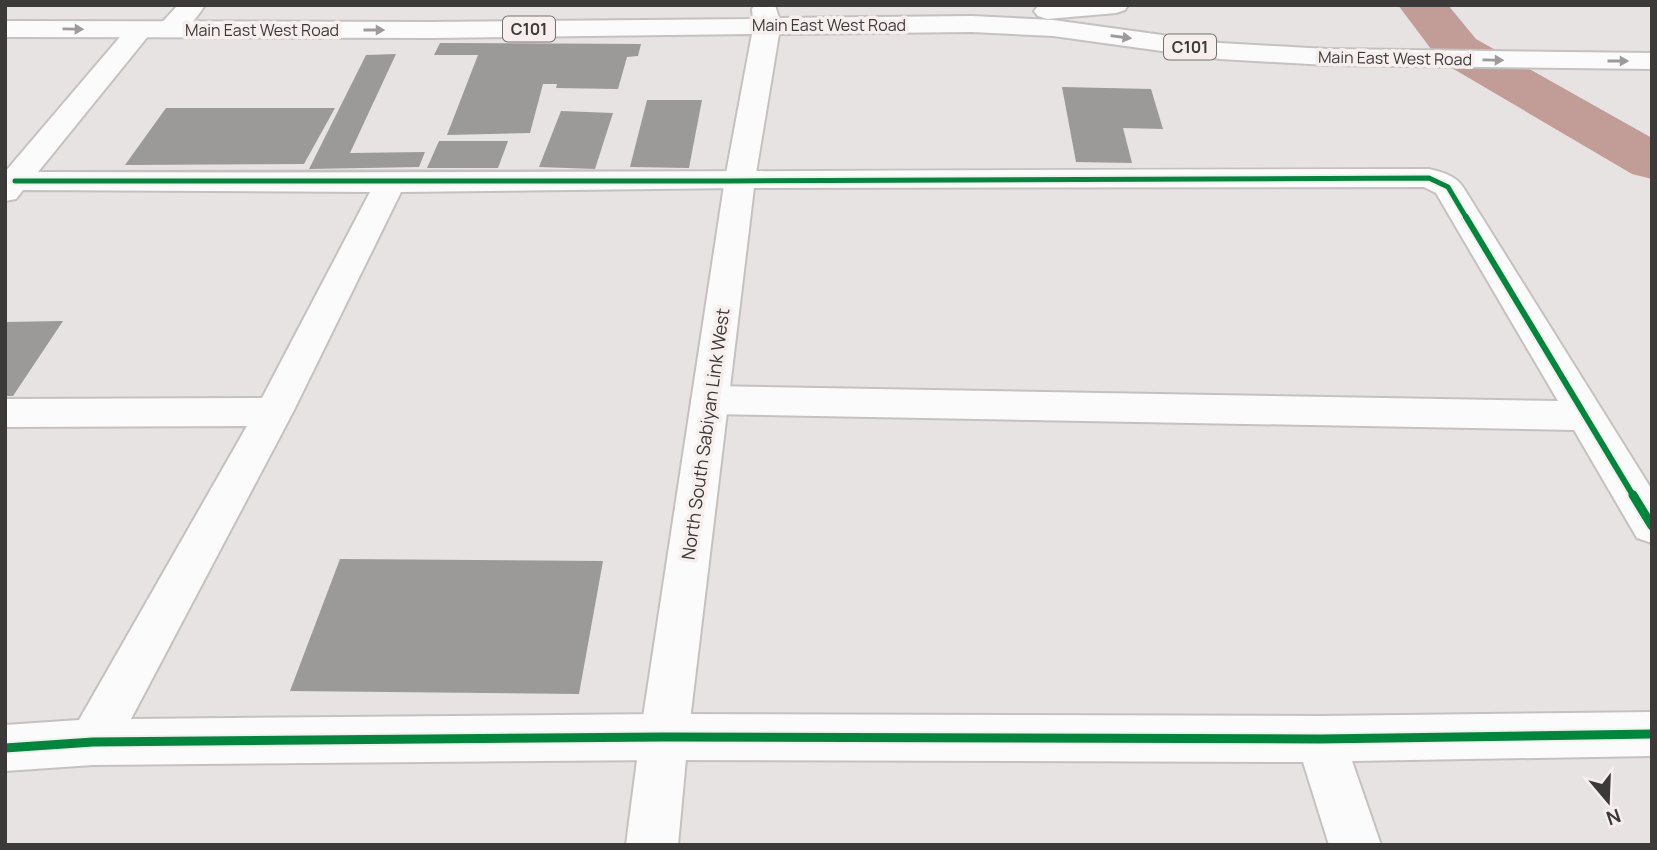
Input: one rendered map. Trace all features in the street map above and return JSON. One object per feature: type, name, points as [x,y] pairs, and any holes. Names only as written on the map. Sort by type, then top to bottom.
[{"type":"street","name":"Main East West Road","points":[[5,29],[168,30],[439,20],[1048,11],[1116,5]]},
{"type":"street","name":"Main East West Road","points":[[5,9],[190,8],[439,20]]},
{"type":"street","points":[[168,30],[190,8]]},
{"type":"street","name":"Main East West Road","points":[[766,17],[1053,28],[1220,51],[1327,57],[1652,61]]},
{"type":"street","name":"North South Sabiyan Link West","points":[[652,845],[664,737],[740,179],[766,17]]},
{"type":"street","points":[[10,187],[140,30]]},
{"type":"street","points":[[10,187],[740,179],[1429,178],[1448,187],[1583,416],[1652,526]]},
{"type":"street","points":[[93,742],[274,412],[390,183]]},
{"type":"street","points":[[710,400],[1583,416]]},
{"type":"street","points":[[5,413],[274,412]]},
{"type":"street","points":[[5,748],[93,742],[664,737],[1320,739],[1652,734]]},
{"type":"street","points":[[1320,739],[1355,845]]},
{"type":"building","points":[[440,43],[641,44],[638,56],[627,57],[618,89],[556,88],[557,84],[543,84],[530,133],[447,135],[478,55],[434,55]]},
{"type":"building","points":[[396,54],[350,153],[425,152],[419,167],[309,169],[366,55]]},
{"type":"building","points":[[1062,87],[1151,89],[1163,129],[1123,128],[1132,163],[1076,162]]},
{"type":"building","points":[[647,100],[702,100],[689,168],[630,167]]},
{"type":"building","points":[[166,108],[335,108],[304,164],[125,165]]},
{"type":"building","points":[[561,111],[613,113],[595,169],[539,167]]},
{"type":"building","points":[[439,141],[508,141],[498,168],[427,168]]},
{"type":"building","points":[[63,321],[13,396],[5,396],[5,322]]},
{"type":"building","points":[[340,559],[603,561],[579,694],[290,691]]},
{"type":"waterway","points":[[1422,5],[1458,50],[1652,162]]},
{"type":"cycle path","points":[[15,181],[390,183],[740,179],[1429,178],[1448,187],[1652,526]]},
{"type":"cycle path","points":[[5,748],[93,742],[664,737],[1320,739],[1652,734]]}]
